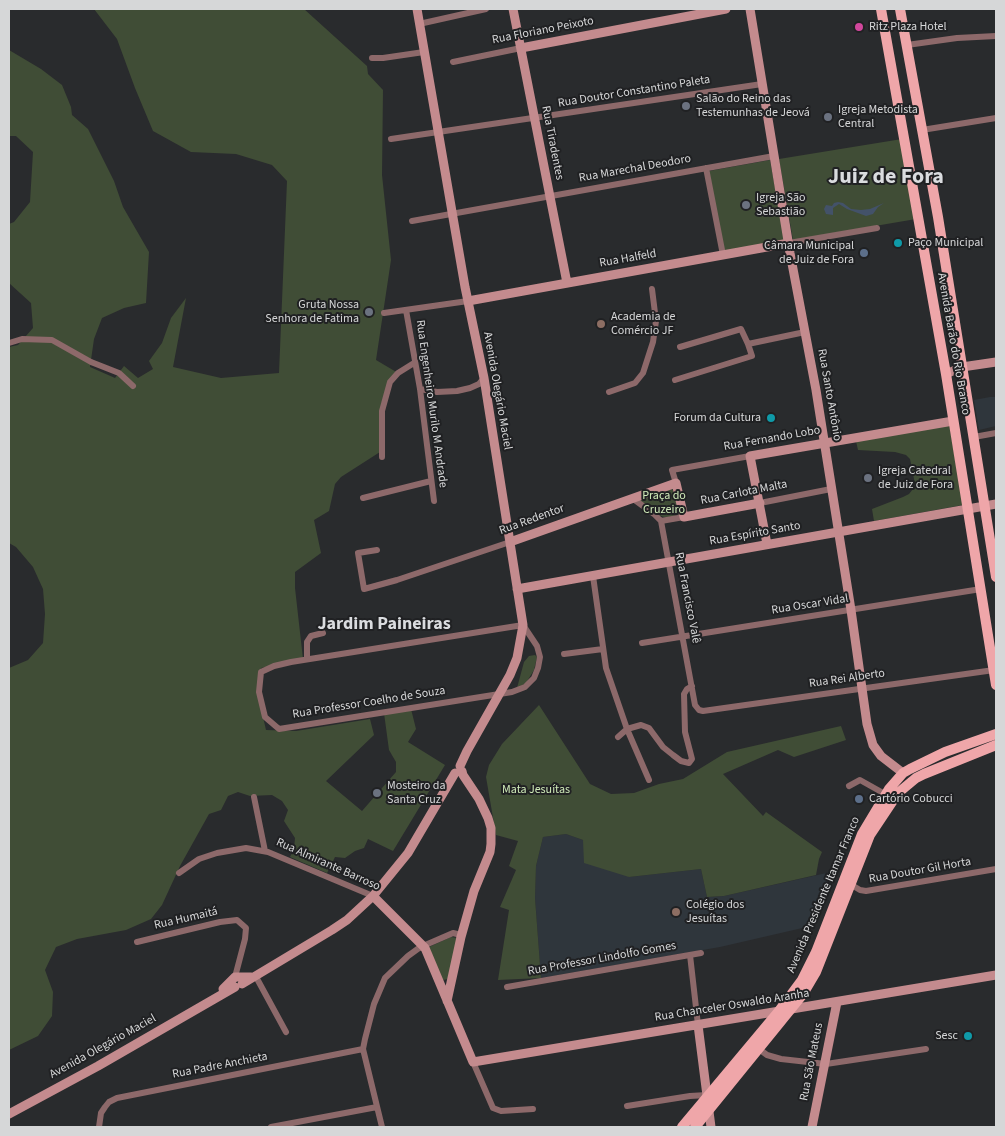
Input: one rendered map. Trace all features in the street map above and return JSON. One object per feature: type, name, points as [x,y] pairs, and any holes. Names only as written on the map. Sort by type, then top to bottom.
[{"type":"main road","name":"Avenida Barão do Rio Branco","points":[[881,9],[946,374],[996,685]]},
{"type":"main road","name":"Avenida Barão do Rio Branco","points":[[900,9],[974,437],[996,577]]},
{"type":"main road","name":"Avenida Presidente Itamar Franco","points":[[695,1127],[707,1095],[779,1011],[802,980],[862,834],[885,794],[903,773],[945,752],[996,734]]},
{"type":"main road","name":"Avenida Presidente Itamar Franco","points":[[682,1127],[702,1109],[759,1048],[803,994],[816,972],[870,835],[898,793],[916,778],[996,745]]},
{"type":"main road","points":[[879,820],[881,812],[903,780],[903,773]]},
{"type":"street","name":"Avenida Olegário Maciel","points":[[9,1114],[98,1066],[210,1001],[237,982],[253,976],[347,920],[373,896],[408,854],[459,770],[510,675],[517,658],[523,625],[484,378],[468,301],[416,9]]},
{"type":"street","points":[[419,24],[486,9]]},
{"type":"street","name":"Rua Tiradentes","points":[[513,9],[567,283]]},
{"type":"street","name":"Rua Floriano Peixoto","points":[[453,62],[726,9]]},
{"type":"street","name":"Rua Santo Antônio","points":[[750,9],[832,489],[863,688],[866,724],[873,745],[881,756],[903,773]]},
{"type":"street","points":[[907,46],[957,38],[996,36]]},
{"type":"street","points":[[372,58],[424,52]]},
{"type":"street","name":"Rua Doutor Constantino Paleta","points":[[391,139],[762,84]]},
{"type":"street","points":[[922,130],[996,118]]},
{"type":"street","name":"Rua Marechal Deodoro","points":[[412,221],[774,156]]},
{"type":"street","points":[[706,168],[722,255]]},
{"type":"street","name":"Rua Halfeld","points":[[384,313],[468,301],[877,228]]},
{"type":"street","points":[[609,392],[635,383],[643,373],[656,321],[652,289]]},
{"type":"street","name":"Rua Engenheiro Murilo M Andrade","points":[[406,310],[420,389],[434,501]]},
{"type":"street","points":[[675,380],[752,356],[741,329],[680,347]]},
{"type":"street","points":[[748,344],[805,332]]},
{"type":"street","points":[[9,343],[22,339],[52,340],[91,362],[119,373],[133,386]]},
{"type":"street","points":[[946,374],[962,367],[996,362]]},
{"type":"street","points":[[382,457],[382,411],[390,382],[398,373],[414,363]]},
{"type":"street","points":[[420,389],[437,392],[457,391],[479,384],[484,378]]},
{"type":"street","name":"Rua Fernando Lobo","points":[[676,483],[672,470],[953,420]]},
{"type":"street","points":[[974,437],[996,433]]},
{"type":"street","points":[[750,456],[767,544]]},
{"type":"street","points":[[364,498],[431,481]]},
{"type":"street","points":[[676,483],[684,517]]},
{"type":"street","name":"Rua Redentor","points":[[377,550],[358,553],[364,589],[397,580],[510,542],[676,483]]},
{"type":"street","name":"Rua Carlota Malta","points":[[661,521],[832,489]]},
{"type":"street","points":[[632,498],[661,521]]},
{"type":"street","name":"Rua Espírito Santo","points":[[517,589],[996,504]]},
{"type":"street","name":"Rua Francisco Valê","points":[[661,521],[695,705],[699,710],[703,711]]},
{"type":"street","points":[[593,576],[603,649],[611,685],[649,780]]},
{"type":"street","name":"Rua Oscar Vidal","points":[[642,643],[981,589]]},
{"type":"street","points":[[322,633],[311,636],[307,642],[307,660],[523,625],[537,646],[540,657],[538,668],[534,678],[525,687],[499,694]]},
{"type":"street","points":[[564,654],[603,649]]},
{"type":"street","name":"Rua Professor Coelho de Souza","points":[[307,660],[274,666],[261,672],[259,692],[265,717],[279,729],[499,694]]},
{"type":"street","name":"Rua Rei Alberto","points":[[703,711],[994,670]]},
{"type":"street","points":[[618,737],[627,729],[641,725],[649,728],[663,747],[673,755],[690,763],[692,759],[685,732],[684,694],[692,686]]},
{"type":"street","points":[[447,1002],[461,937],[474,891],[490,852],[492,836],[488,818],[479,799],[459,770]]},
{"type":"street","points":[[849,786],[860,780],[885,794]]},
{"type":"street","points":[[254,797],[265,851]]},
{"type":"street","name":"Rua Almirante Barroso","points":[[179,873],[198,859],[217,853],[246,848],[265,851],[373,896],[424,947],[488,1099],[496,1110],[533,1109]]},
{"type":"street","name":"Rua Doutor Gil Horta","points":[[850,884],[866,891],[996,869]]},
{"type":"street","name":"Rua Humaitá","points":[[137,942],[220,922],[237,920],[246,928],[237,982]]},
{"type":"street","points":[[382,1127],[363,1049],[374,1004],[385,978],[408,956],[419,948],[453,933],[461,937]]},
{"type":"street","name":"Rua Professor Lindolfo Gomes","points":[[507,987],[701,953]]},
{"type":"street","points":[[627,1106],[707,1095],[690,956]]},
{"type":"street","name":"Rua Chanceler Oswaldo Aranha","points":[[473,1062],[996,975]]},
{"type":"street","points":[[253,976],[286,1032]]},
{"type":"street","points":[[439,981],[445,983],[452,980]]},
{"type":"street","name":"Rua São Mateus","points":[[812,1127],[826,1064],[836,1002]]},
{"type":"street","points":[[759,1048],[767,1055],[781,1059],[826,1064],[926,1049]]},
{"type":"street","name":"Rua Padre Anchieta","points":[[99,1127],[101,1114],[105,1107],[109,1102],[117,1098],[363,1049]]},
{"type":"street","points":[[690,1096],[695,1099],[702,1109],[711,1127]]},
{"type":"street","points":[[270,1127],[377,1107]]},
{"type":"shaded area","points":[[996,397],[996,426],[979,430],[974,400]]},
{"type":"shaded area","name":"Colégio dos Jesuítas","points":[[566,834],[583,840],[629,877],[701,869],[707,897],[724,896],[831,872],[811,926],[720,947],[541,978],[535,898],[536,866],[543,837]]},
{"type":"green space","points":[[94,9],[304,9],[367,66],[368,74],[383,90],[382,175],[391,260],[376,360],[398,373],[381,404],[380,452],[341,477],[335,484],[329,511],[314,520],[321,553],[295,572],[303,659],[261,668],[257,691],[266,730],[296,731],[370,719],[374,735],[326,781],[362,811],[396,772],[396,762],[389,750],[384,713],[411,709],[416,729],[408,742],[445,765],[393,851],[368,839],[364,848],[355,851],[345,858],[335,857],[327,873],[290,857],[294,849],[295,838],[284,821],[288,810],[282,801],[272,795],[250,796],[238,792],[228,796],[221,810],[209,814],[180,866],[162,905],[151,919],[126,930],[77,939],[56,947],[45,970],[53,992],[52,1016],[38,1036],[9,1050],[9,668],[28,660],[43,643],[45,614],[43,589],[33,567],[16,547],[9,543],[9,347],[18,345],[33,328],[31,303],[9,283],[9,224],[14,222],[30,202],[33,152],[16,136],[9,136],[9,50],[41,69],[62,85],[71,107],[72,115],[88,129],[114,181],[123,207],[149,252],[146,303],[124,308],[102,318],[94,339],[90,367],[115,378],[124,366],[138,378],[153,369],[149,361],[162,343],[171,318],[186,298],[173,367],[221,378],[279,373],[287,181],[272,165],[236,154],[191,152],[153,131],[117,39]]},
{"type":"green space","points":[[902,139],[916,219],[793,240],[779,159]]},
{"type":"green space","points":[[770,160],[785,243],[724,253],[709,171]]},
{"type":"green space","points":[[949,424],[963,505],[874,521],[872,509],[903,497],[913,489],[915,484],[910,459],[906,455],[895,452],[858,450],[856,441]]},
{"type":"green space","name":"Praça do Cruzeiro","points":[[672,489],[675,493],[680,514],[670,517],[658,515],[636,498]]},
{"type":"green space","points":[[535,655],[537,657],[534,670],[526,683],[517,688],[524,662],[529,656]]},
{"type":"green space","name":"Mata Jesuítas","points":[[539,705],[590,784],[611,794],[634,793],[659,784],[683,779],[727,752],[841,726],[846,740],[794,757],[778,750],[723,774],[763,816],[766,812],[822,852],[816,875],[724,896],[707,897],[701,869],[629,877],[584,863],[583,840],[566,834],[543,837],[536,866],[535,898],[541,978],[498,980],[509,910],[500,907],[516,870],[509,866],[518,841],[496,835],[486,777],[489,765],[502,744]]},
{"type":"green space","points":[[451,937],[457,938],[448,979],[443,980],[429,947]]},
{"type":"water","points":[[838,202],[851,209],[861,210],[870,209],[884,203],[873,214],[866,216],[839,204],[833,208],[833,215],[826,214],[824,209],[826,205],[832,206]]},
{"type":"place","name":"Ritz Plaza Hotel","points":[[859,27]]},
{"type":"place","name":"Salão do Reino das Testemunhas de Jeová","points":[[686,106]]},
{"type":"place","name":"Igreja Metodista Central","points":[[828,117]]},
{"type":"place","name":"Igreja São Sebastião","points":[[746,205]]},
{"type":"place","name":"Paço Municipal","points":[[898,243]]},
{"type":"place","name":"Câmara Municipal de Juiz de Fora","points":[[864,253]]},
{"type":"place","name":"Gruta Nossa Senhora de Fatima","points":[[369,312]]},
{"type":"place","name":"Academia de Comércio JF","points":[[601,324]]},
{"type":"place","name":"Forum da Cultura","points":[[771,418]]},
{"type":"place","name":"Igreja Catedral de Juiz de Fora","points":[[868,478]]},
{"type":"place","name":"Mosteiro da Santa Cruz","points":[[377,793]]},
{"type":"place","name":"Cartório Cobucci","points":[[859,799]]},
{"type":"place","name":"Colégio dos Jesuítas","points":[[676,912]]},
{"type":"place","name":"Sesc","points":[[968,1036]]},
{"type":"district","name":"Juiz de Fora","points":[[886,178]]},
{"type":"district","name":"Jardim Paineiras","points":[[384,625]]}]
